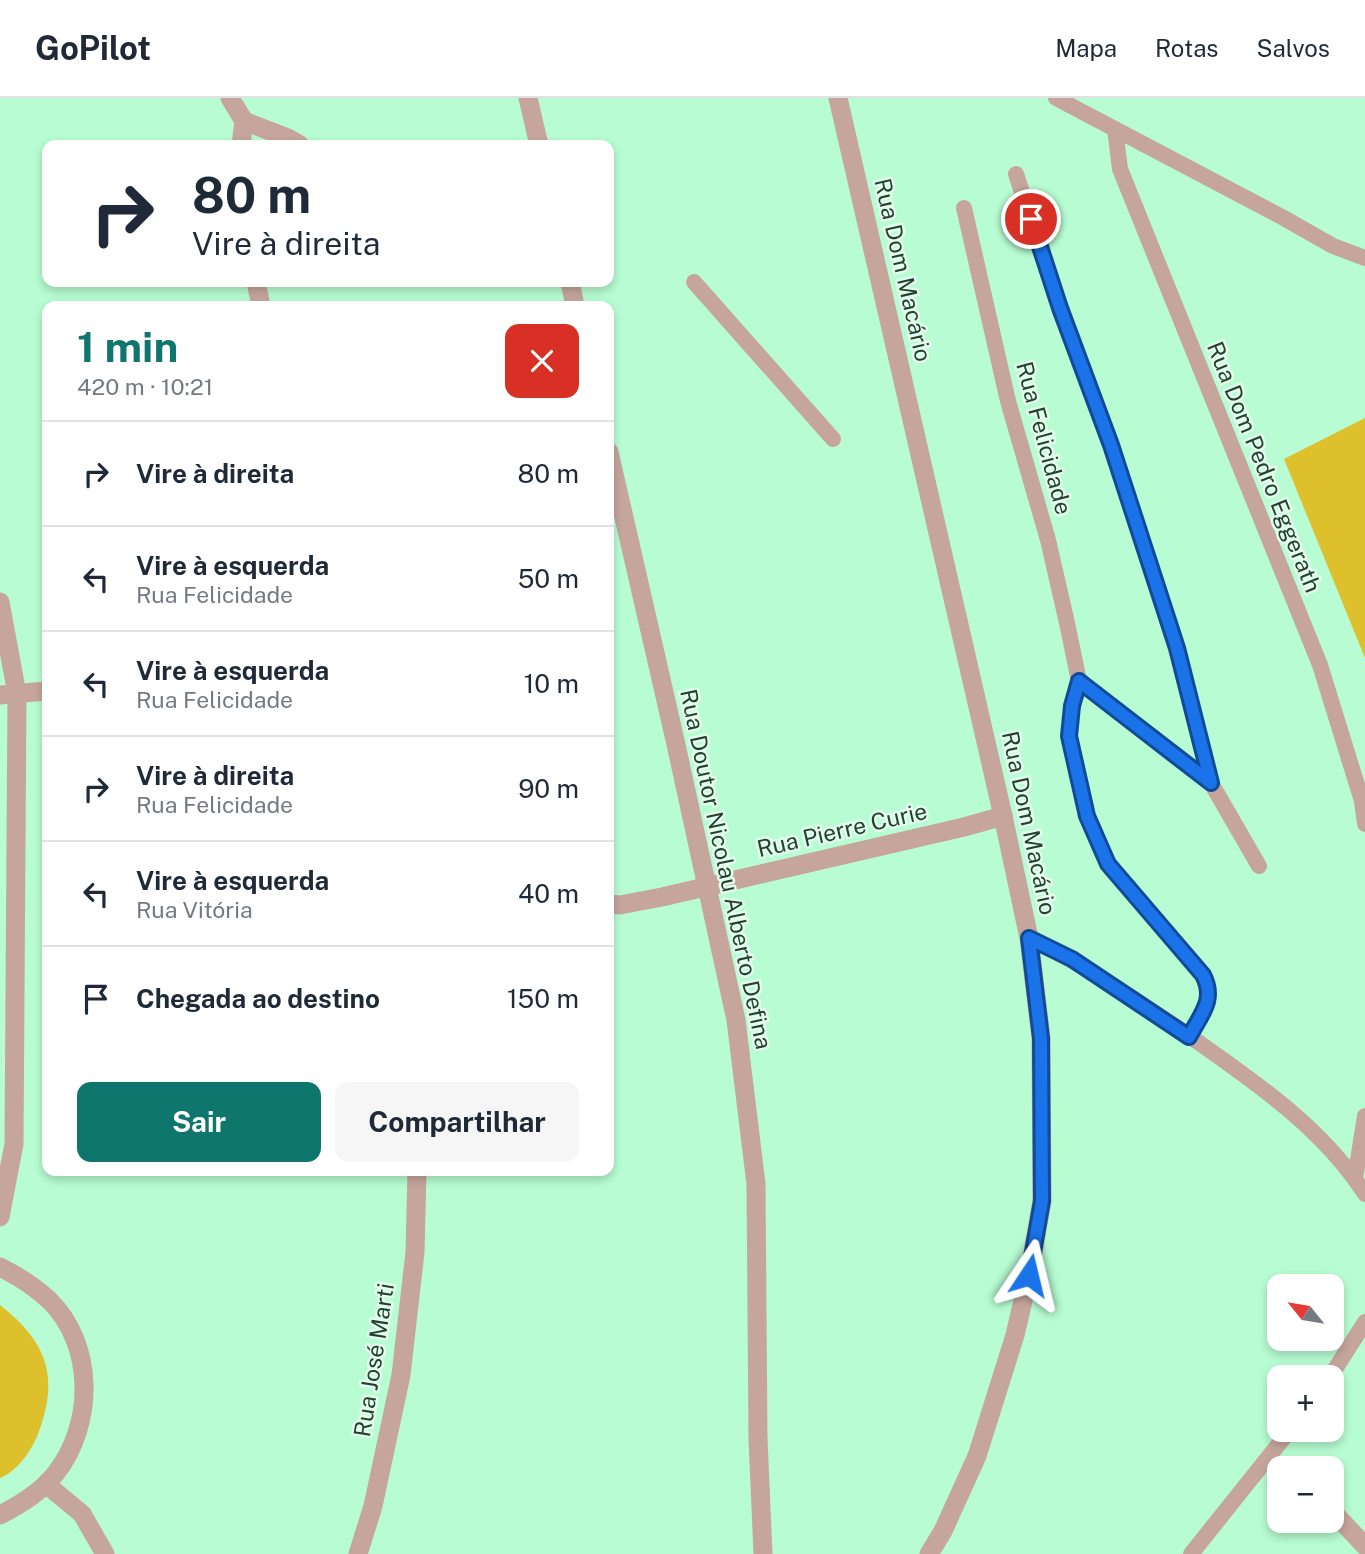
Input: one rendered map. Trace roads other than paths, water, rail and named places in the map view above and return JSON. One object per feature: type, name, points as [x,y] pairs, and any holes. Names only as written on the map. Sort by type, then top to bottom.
[{"type":"street","points":[[230,98],[244,121],[291,140]]},
{"type":"street","points":[[528,98],[538,140]]},
{"type":"street","name":"Rua Dom Macário","points":[[838,98],[1003,816],[1029,938],[1041,1038],[1042,1201],[1029,1275],[1015,1335],[977,1456],[943,1531],[929,1554]]},
{"type":"street","points":[[242,140],[244,121]]},
{"type":"street","name":"Rua Doutor Nicolau Alberto Defina","points":[[614,474],[736,1020],[756,1184],[758,1440],[763,1554]]},
{"type":"street","points":[[0,602],[9,695],[14,1144],[0,1217]]},
{"type":"street","points":[[9,695],[42,692]]},
{"type":"street","name":"Rua Pierre Curie","points":[[614,904],[662,897],[1003,816]]},
{"type":"street","name":"Rua José Marti","points":[[358,1554],[373,1506],[401,1375],[415,1252],[417,1176]]},
{"type":"street","points":[[0,1267],[23,1279],[50,1301],[63,1318],[75,1341],[85,1386],[78,1433],[68,1455],[46,1484],[20,1505],[0,1515]]},
{"type":"street","points":[[46,1484],[82,1514],[105,1554]]},
{"type":"street","points":[[1344,1524],[1365,1546]]},
{"type":"lane","points":[[1056,98],[1333,246],[1365,258]]},
{"type":"lane","name":"Rua Dom Pedro Eggerath","points":[[1115,129],[1120,169],[1320,665],[1362,801],[1365,824]]},
{"type":"lane","points":[[1016,174],[1060,308],[1119,470],[1177,648],[1211,783],[1259,866]]},
{"type":"lane","name":"Rua Felicidade","points":[[964,208],[1008,401],[1048,540],[1079,681],[1072,706],[1069,736],[1087,816],[1108,864],[1203,975],[1209,987],[1209,998],[1189,1037]]},
{"type":"lane","points":[[694,282],[833,439]]},
{"type":"lane","points":[[1079,681],[1211,783]]},
{"type":"lane","points":[[1029,938],[1072,959],[1189,1037],[1282,1105],[1326,1145],[1365,1195]]},
{"type":"lane","points":[[1355,1179],[1365,1116]]},
{"type":"lane","points":[[1337,1365],[1365,1322]]},
{"type":"lane","points":[[1191,1554],[1280,1442]]}]
